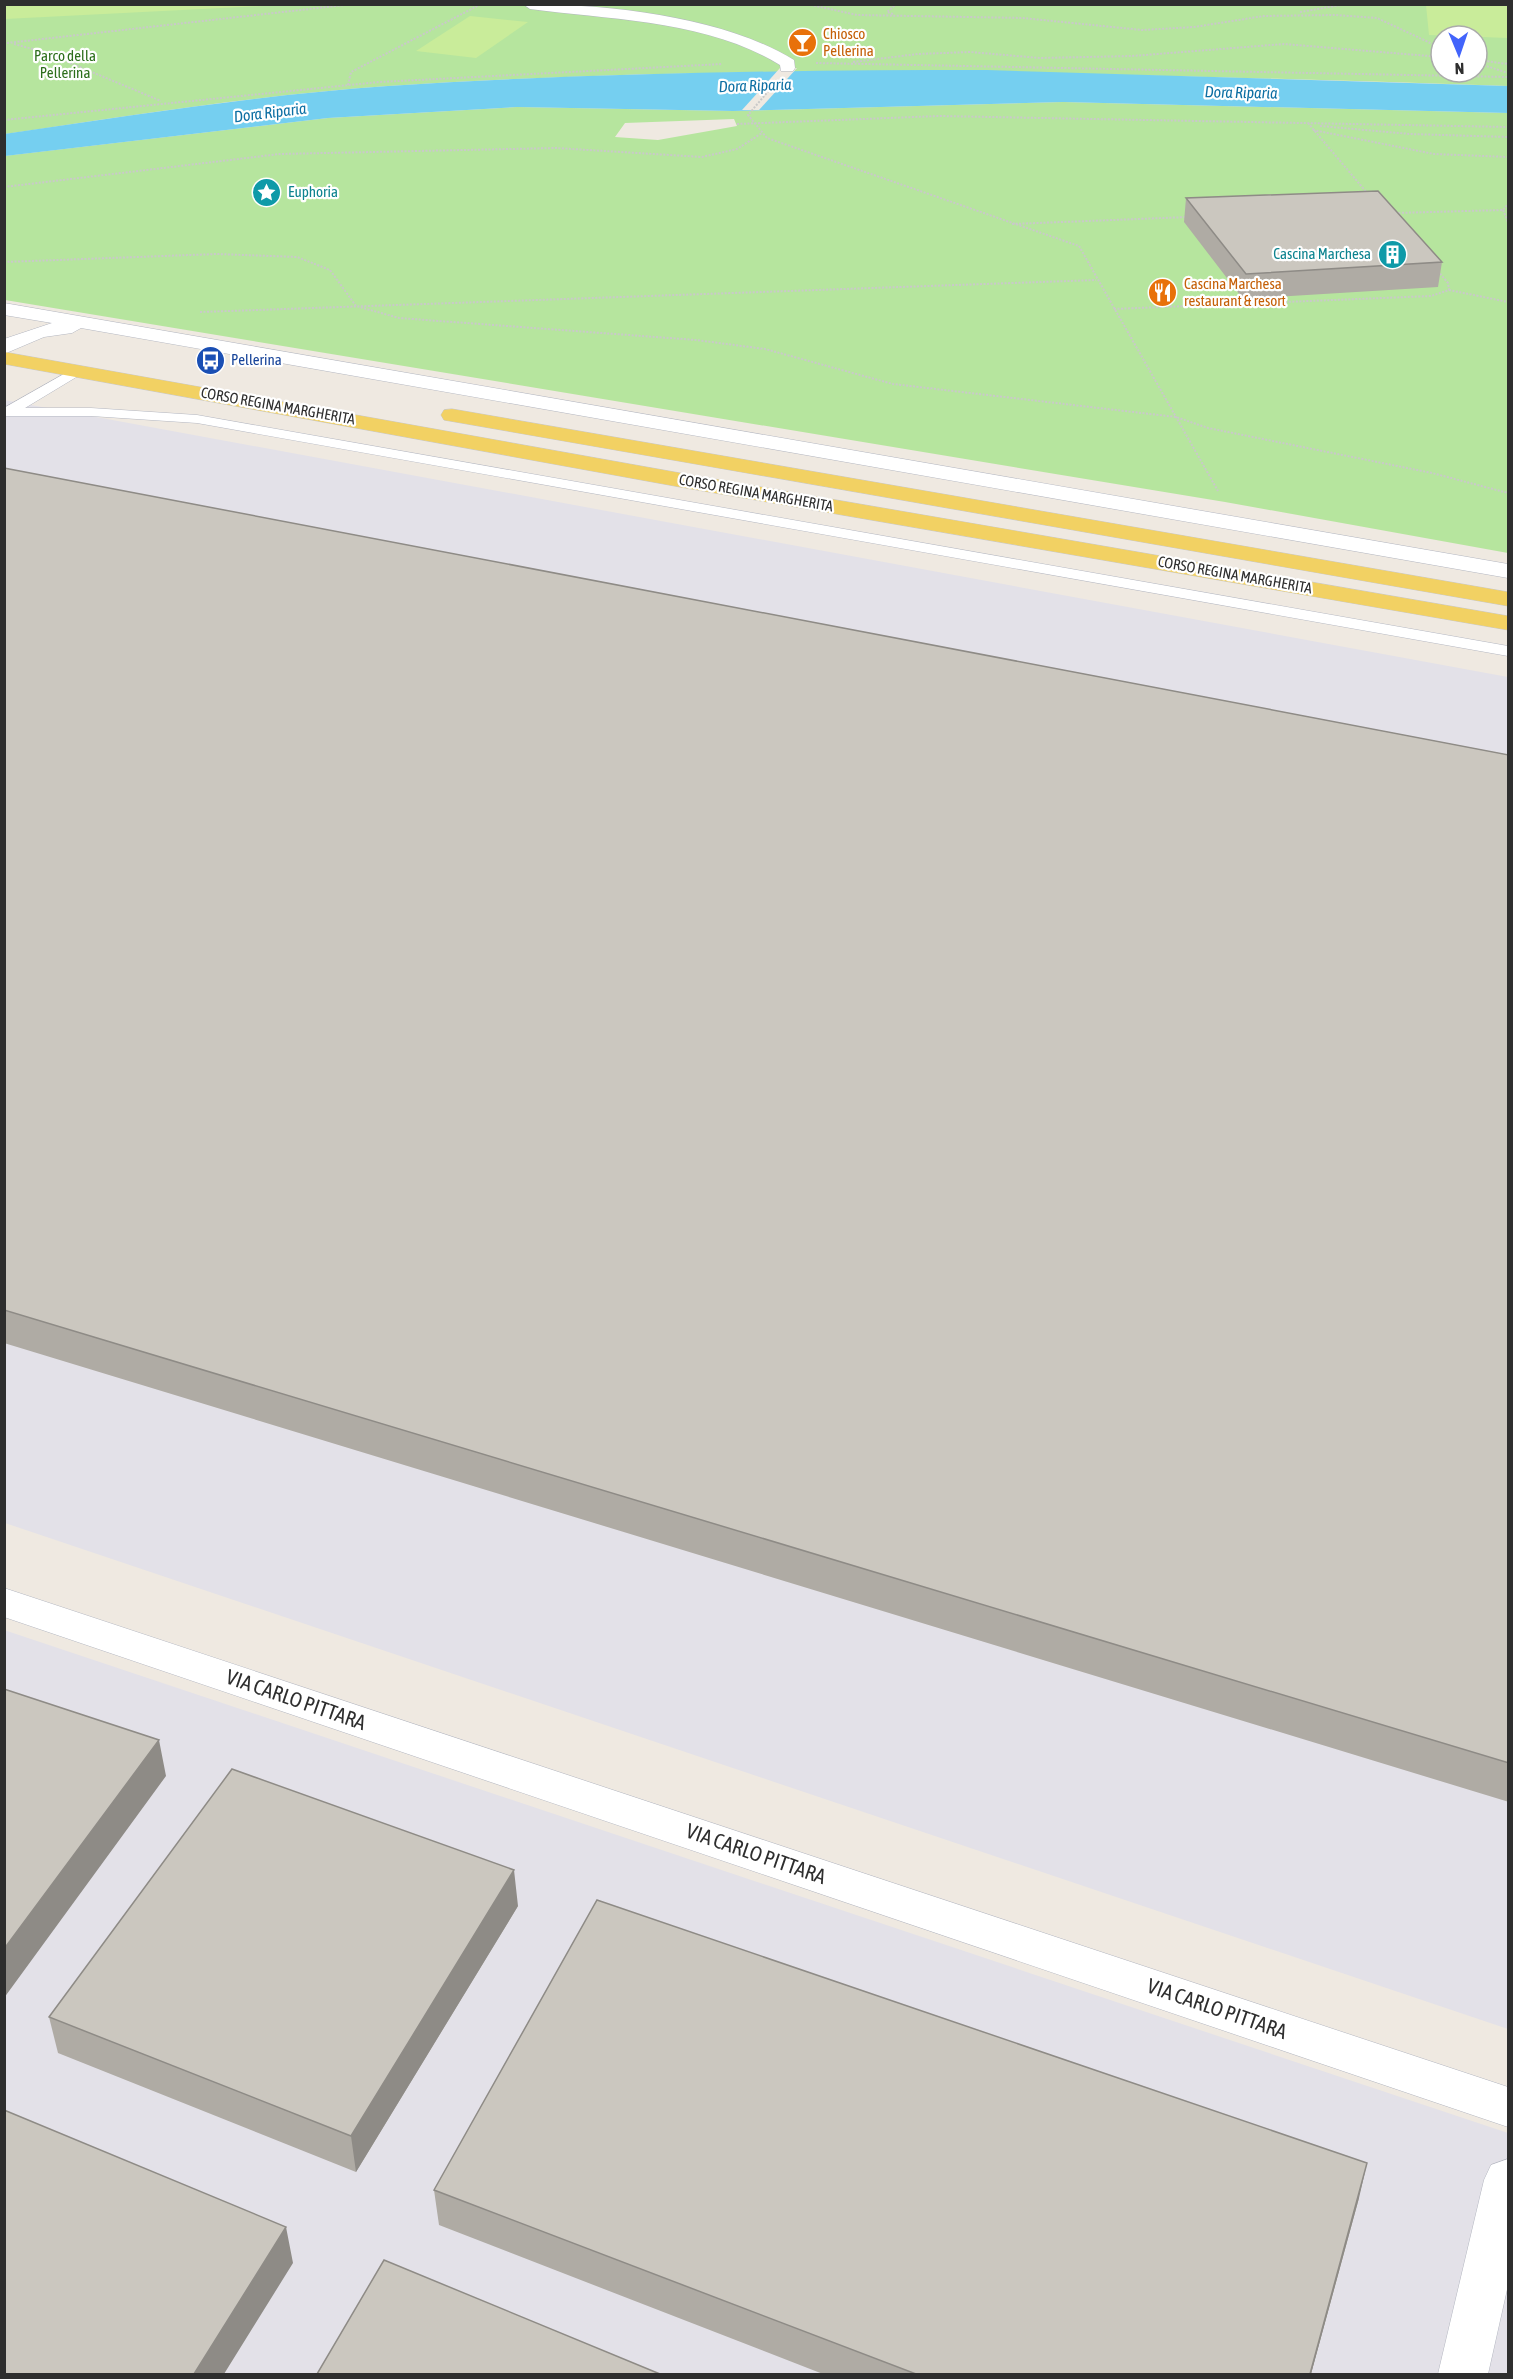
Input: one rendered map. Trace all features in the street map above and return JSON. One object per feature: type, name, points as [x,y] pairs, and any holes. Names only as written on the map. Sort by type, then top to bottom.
[{"type":"main road","points":[[9,341],[95,353]]},
{"type":"main road","name":"CORSO REGINA MARGHERITA","points":[[4,358],[680,480],[1509,622]]},
{"type":"main road","name":"CORSO REGINA MARGHERITA","points":[[430,411],[1509,599]]},
{"type":"street","points":[[530,4],[676,25],[740,38],[778,54],[788,63],[787,68]]},
{"type":"street","points":[[4,309],[1509,571]]},
{"type":"street","points":[[9,341],[56,328],[98,325]]},
{"type":"street","name":"VIA CARLO PITTARA","points":[[4,1602],[1509,2107]]},
{"type":"street","points":[[1463,2374],[1509,2181]]},
{"type":"lane","points":[[7,412],[78,370]]},
{"type":"lane","points":[[7,412],[101,412],[197,418],[1509,651]]},
{"type":"path","points":[[6,43],[354,4]]},
{"type":"path","points":[[348,85],[351,72],[481,4]]},
{"type":"path","points":[[807,4],[838,13],[1023,18],[1142,30],[1194,27],[1347,4]]},
{"type":"path","points":[[896,4],[887,12],[896,16]]},
{"type":"path","points":[[1279,15],[1377,18],[1429,42]]},
{"type":"path","points":[[6,43],[44,52],[164,102]]},
{"type":"path","points":[[845,64],[929,54],[970,52],[1032,58],[1095,57],[1165,54],[1234,46],[1284,44],[1429,56]]},
{"type":"path","points":[[1489,63],[1509,64]]},
{"type":"path","points":[[1489,66],[1509,73]]},
{"type":"path","points":[[787,68],[748,116],[767,138],[1079,246],[1096,280],[1224,502],[1208,520]]},
{"type":"path","points":[[737,124],[939,116],[1509,127]]},
{"type":"path","points":[[1308,123],[1374,201]]},
{"type":"path","points":[[1308,123],[1410,134],[1509,137]]},
{"type":"path","points":[[1313,130],[1402,149],[1460,158],[1509,157]]},
{"type":"path","points":[[4,187],[97,174],[280,154],[322,152],[539,147],[596,148],[702,157],[737,149],[762,133]]},
{"type":"path","points":[[1396,221],[1389,212],[1503,210],[1509,204]]},
{"type":"path","points":[[1503,210],[1509,222]]},
{"type":"path","points":[[1012,224],[1190,217]]},
{"type":"path","points":[[4,262],[217,254],[297,257],[330,270],[356,306],[399,318],[707,341],[765,350],[893,384],[1176,417],[1208,428],[1432,473],[1509,493]]},
{"type":"path","points":[[1433,265],[1448,283],[1449,290]]},
{"type":"path","points":[[196,312],[1096,280]]},
{"type":"path","points":[[1114,309],[1431,296],[1449,290],[1509,302]]},
{"type":"shaded area","points":[[4,400],[1508,677],[1508,2029],[5,1523]]},
{"type":"shaded area","points":[[4,1630],[1508,2133],[1508,2374],[5,2374]]},
{"type":"green space","points":[[5,4],[282,4],[282,5],[5,19]]},
{"type":"green space","name":"Parco della Pellerina","points":[[4,5],[1508,5],[1508,86],[1446,84],[1489,84],[1489,24],[1429,24],[1429,83],[948,72],[669,74],[528,78],[388,86],[196,106],[5,134]]},
{"type":"green space","points":[[1426,5],[1508,6],[1508,38],[1489,37],[1489,24],[1429,24],[1429,35]]},
{"type":"green space","points":[[470,16],[528,22],[476,58],[416,51]]},
{"type":"green space","points":[[1063,102],[1508,113],[1508,553],[1225,502],[5,300],[4,156],[328,118],[517,107],[733,111]],"holes":[[[734,119],[737,126],[658,140],[615,137],[625,123]]]},
{"type":"water","name":"Dora Riparia","points":[[987,70],[1508,86],[1508,113],[1063,102],[733,111],[517,107],[328,118],[5,156],[4,134],[196,106],[292,95],[463,82],[612,75]]},
{"type":"pier","points":[[780,68],[797,68],[759,110],[742,110]]},
{"type":"building","points":[[1378,191],[1442,262],[1246,274],[1186,198]]},
{"type":"building","points":[[4,468],[1509,755],[1509,1763],[4,1310]]},
{"type":"building","points":[[4,1689],[159,1740],[4,1949]]},
{"type":"building","points":[[232,1769],[514,1870],[351,2136],[49,2017]]},
{"type":"building","points":[[597,1900],[1367,2163],[1310,2374],[916,2374],[434,2190]]},
{"type":"building","points":[[4,2110],[286,2227],[194,2374],[4,2374]]},
{"type":"building","points":[[384,2260],[660,2374],[317,2374]]},
{"type":"place","name":"Chiosco Pellerina","points":[[802,43]]},
{"type":"place","name":"Euphoria","points":[[267,192]]},
{"type":"place","name":"Cascina Marchesa","points":[[1392,254]]},
{"type":"place","name":"Cascina Marchesa restaurant & resort","points":[[1163,293]]},
{"type":"place","name":"Pellerina","points":[[210,360]]}]
